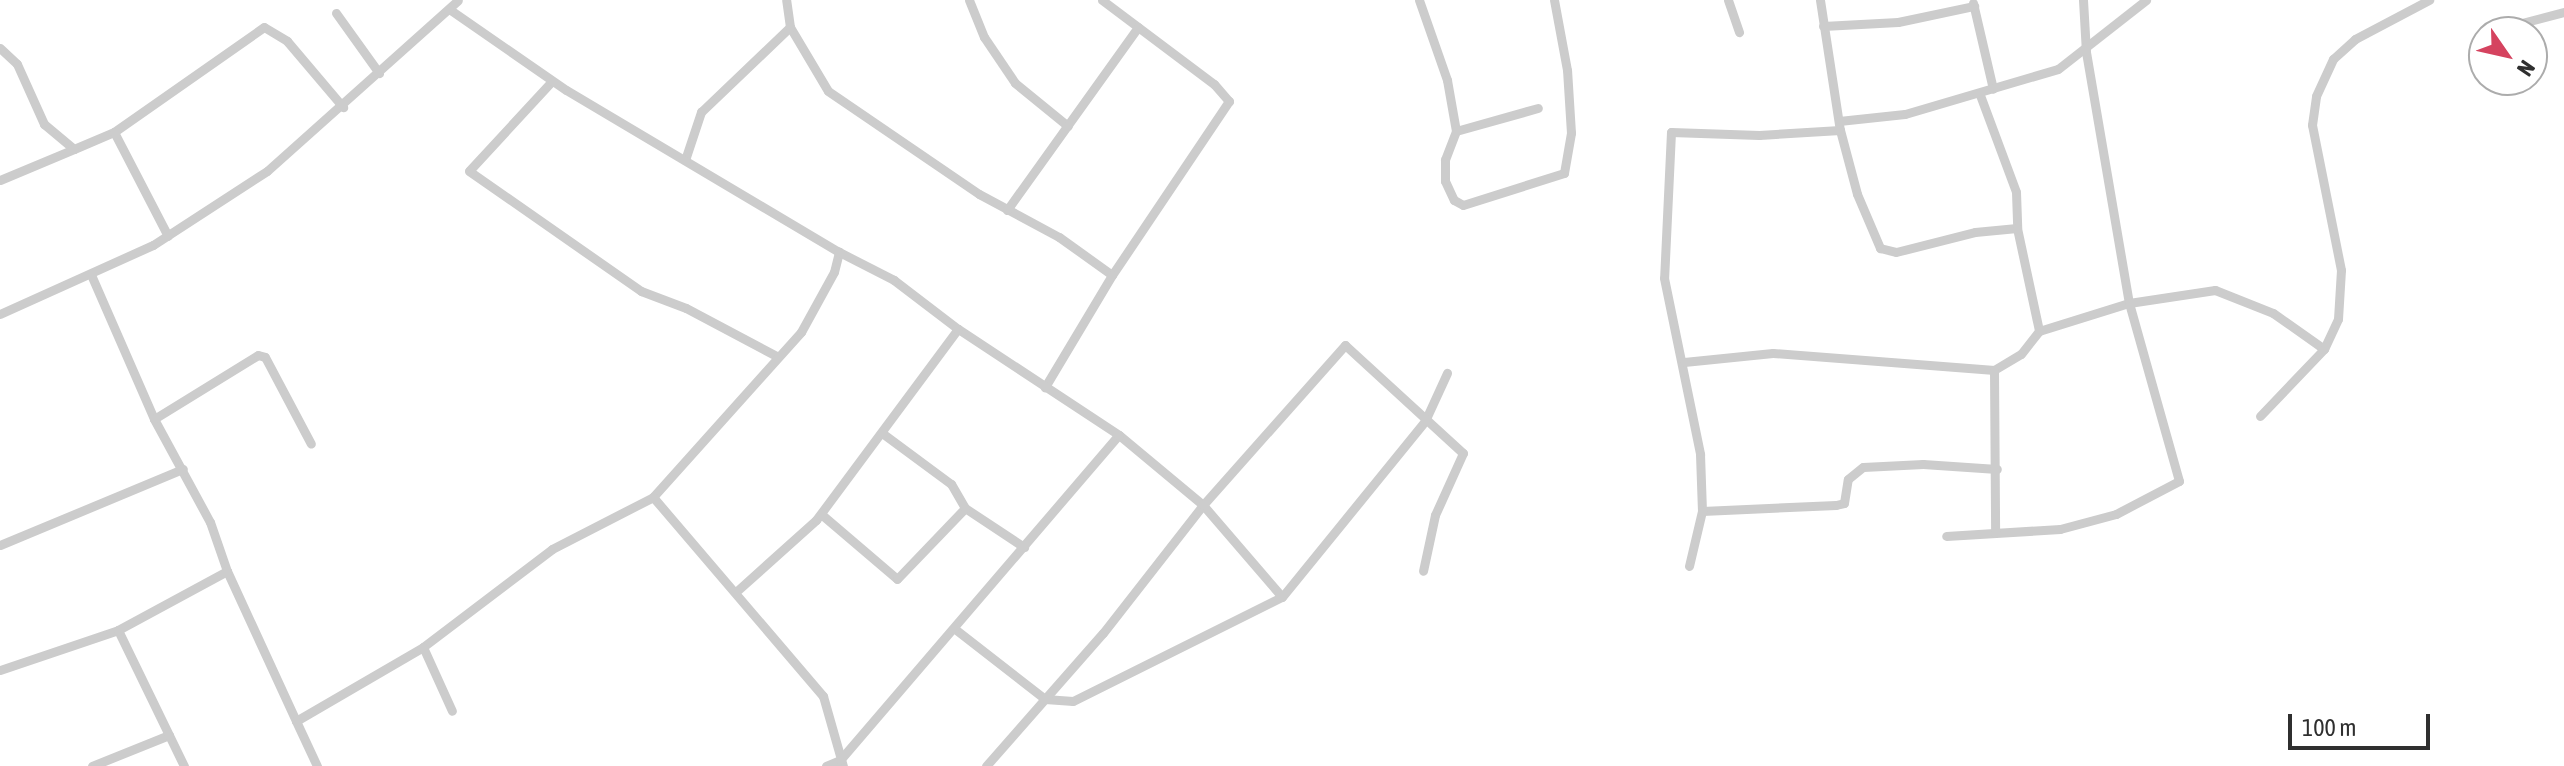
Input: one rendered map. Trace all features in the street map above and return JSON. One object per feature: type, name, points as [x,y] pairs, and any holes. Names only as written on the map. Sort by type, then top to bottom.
[{"type":"street","points":[[0,314],[92,277],[168,236],[267,171],[343,107],[458,0]]},
{"type":"street","points":[[786,0],[790,27],[828,91],[1007,210],[1059,237],[1112,275]]},
{"type":"street","points":[[969,0],[984,37],[1015,83],[1068,126]]},
{"type":"street","points":[[1045,387],[1112,275],[1229,101],[1214,84],[1102,0]]},
{"type":"street","points":[[1419,0],[1447,80],[1456,131],[1444,166],[1449,194],[1459,204],[1564,173],[1571,133],[1568,86],[1554,0]]},
{"type":"street","points":[[1728,0],[1739,32]]},
{"type":"street","points":[[1820,0],[1840,125],[1857,194],[1884,251],[2017,228]]},
{"type":"street","points":[[1946,536],[2060,529],[2102,518],[2179,481],[2129,303],[2086,52],[2083,0]]},
{"type":"street","points":[[1689,566],[1702,511],[1700,454],[1684,362],[1664,278],[1671,132],[1759,135],[1905,114],[1980,95],[2058,69],[2086,52],[2146,0]]},
{"type":"street","points":[[2260,416],[2324,349],[2342,293],[2312,125],[2316,96],[2333,59],[2355,39],[2429,0]]},
{"type":"street","points":[[1823,26],[1898,22],[1973,3],[1993,89]]},
{"type":"street","points":[[449,9],[552,81],[839,252],[894,280],[958,329],[1119,435],[1203,505],[1282,597]]},
{"type":"street","points":[[336,13],[379,73]]},
{"type":"street","points":[[0,180],[114,132],[264,27],[287,41],[343,107]]},
{"type":"street","points":[[685,160],[701,112],[790,27]]},
{"type":"street","points":[[1007,210],[1138,27]]},
{"type":"street","points":[[0,48],[17,64],[44,124],[74,149]]},
{"type":"street","points":[[552,81],[469,171],[641,291],[686,308],[778,357]]},
{"type":"street","points":[[1980,95],[2016,192],[2017,228],[2039,331]]},
{"type":"street","points":[[1456,131],[1538,108]]},
{"type":"street","points":[[114,132],[168,236]]},
{"type":"street","points":[[296,721],[423,647],[552,549],[653,497],[801,332],[834,272],[839,252]]},
{"type":"street","points":[[92,277],[154,419],[210,522],[227,571],[317,766]]},
{"type":"street","points":[[1684,362],[1773,353],[1994,370],[2021,354],[2039,331],[2129,303],[2215,290],[2273,313],[2324,349]]},
{"type":"street","points":[[738,590],[821,514],[958,329]]},
{"type":"street","points":[[986,766],[1045,699],[1203,505],[1345,345],[1463,453],[1435,515],[1423,571]]},
{"type":"street","points":[[154,419],[258,355],[265,357],[311,444]]},
{"type":"street","points":[[1994,370],[1995,533]]},
{"type":"street","points":[[955,629],[1045,699],[1073,701],[1282,597],[1425,421],[1447,373]]},
{"type":"street","points":[[882,433],[951,484],[965,508],[1024,547]]},
{"type":"street","points":[[826,766],[842,763],[1119,435]]},
{"type":"street","points":[[1702,511],[1844,503],[1848,479],[1863,467],[1923,464],[1997,469]]},
{"type":"street","points":[[0,545],[183,469]]},
{"type":"street","points":[[653,497],[738,590],[823,696],[842,763]]},
{"type":"street","points":[[821,514],[897,579],[965,508]]},
{"type":"street","points":[[0,670],[118,630],[227,571]]},
{"type":"street","points":[[118,630],[184,766]]},
{"type":"street","points":[[423,647],[452,711]]},
{"type":"street","points":[[92,766],[169,735]]}]
